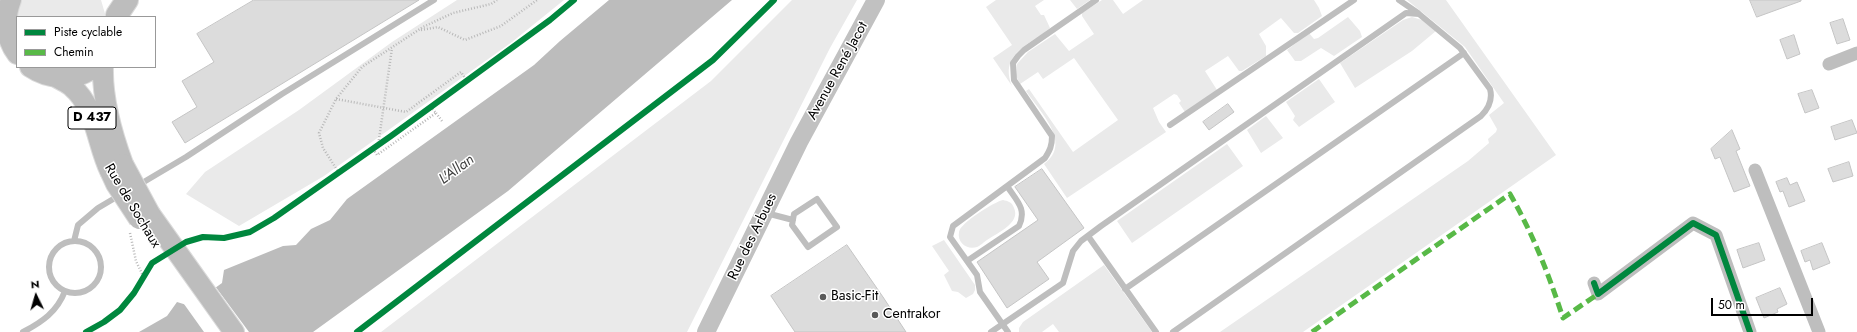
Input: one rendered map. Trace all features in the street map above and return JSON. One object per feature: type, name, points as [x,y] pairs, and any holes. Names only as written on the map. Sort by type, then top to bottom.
[{"type":"main road","name":"Avenue René Jacot","points":[[799,142],[876,0]]},
{"type":"main road","points":[[6,10],[7,30],[12,48],[16,53]]},
{"type":"main road","points":[[32,68],[39,73],[56,78],[74,77],[92,68]]},
{"type":"main road","name":"Rue de Sochaux","points":[[103,68],[108,111],[114,140],[117,168],[116,184],[140,222],[234,332]]},
{"type":"main road","name":"Rue de Sochaux","points":[[56,78],[72,87],[83,99],[95,124],[104,159],[117,168]]},
{"type":"main road","name":"Rue des Arbues","points":[[706,332],[799,142]]},
{"type":"main road","name":"Rue de Sochaux","points":[[177,265],[218,332]]},
{"type":"street","points":[[1829,64],[1857,53]]},
{"type":"street","points":[[1755,170],[1819,332]]},
{"type":"street","points":[[1594,283],[1598,294],[1693,223],[1716,235],[1750,332]]},
{"type":"lane","points":[[74,241],[78,225],[98,208],[186,157],[282,94],[434,0]]},
{"type":"lane","points":[[1008,332],[980,292],[977,275],[950,237],[953,226],[1045,158],[1052,145],[1052,136],[1014,80],[1013,63],[1024,50],[1096,0]]},
{"type":"lane","points":[[1170,125],[1354,0]]},
{"type":"lane","points":[[1173,332],[1482,116],[1488,110],[1492,95],[1490,89],[1464,53],[1419,14],[1399,0]]},
{"type":"lane","points":[[991,332],[1063,283],[1073,251],[1088,236],[1406,13],[1419,14]]},
{"type":"lane","points":[[1125,289],[1464,53]]},
{"type":"lane","points":[[967,261],[1019,226],[1023,217],[1021,209],[1007,186]]},
{"type":"lane","points":[[817,199],[837,227],[808,247],[792,225],[793,220],[794,214],[817,199]]},
{"type":"lane","points":[[764,213],[793,220]]},
{"type":"lane","points":[[1088,236],[1156,332]]},
{"type":"lane","points":[[65,242],[82,242],[96,251],[101,267],[96,283],[81,293],[65,291],[57,287],[52,280],[49,271],[49,262],[57,247],[65,242]]},
{"type":"lane","points":[[23,332],[50,315],[61,301],[65,291]]},
{"type":"path","points":[[339,173],[323,148],[319,133],[336,98],[362,67],[419,30],[453,13],[491,4],[497,0]]},
{"type":"path","points":[[419,30],[438,27],[465,40],[501,26],[536,0]]},
{"type":"path","points":[[378,146],[392,48]]},
{"type":"path","points":[[336,98],[406,112],[461,72],[467,81]]},
{"type":"path","points":[[432,107],[442,121]]},
{"type":"path","points":[[373,149],[377,155],[436,113]]},
{"type":"path","points":[[140,222],[136,261],[144,278]]},
{"type":"shaded area","points":[[21,0],[101,0],[106,16],[16,16]]},
{"type":"shaded area","points":[[457,0],[564,0],[512,42],[324,176],[239,226],[186,194],[205,172],[299,110],[392,42]]},
{"type":"shaded area","points":[[792,0],[857,0],[830,48],[687,332],[381,332],[711,81]]},
{"type":"shaded area","points":[[996,0],[1044,0],[1035,6],[1041,15],[1044,15],[1050,28],[1026,45],[1013,58],[1010,65],[1009,75],[1012,86],[993,58],[1012,45],[986,7]]},
{"type":"shaded area","points":[[1070,0],[1090,0],[1077,9]]},
{"type":"shaded area","points":[[1102,0],[1113,0],[1123,14],[1143,0],[1314,0],[1322,16],[1298,33],[1294,33],[1281,18],[1259,34],[1266,46],[1266,56],[1242,71],[1239,71],[1228,56],[1205,71],[1217,90],[1185,112],[1179,103],[1181,101],[1177,95],[1174,94],[1153,108],[1159,122],[1166,132],[1067,198],[1044,164],[1052,156],[1055,147],[1055,137],[1045,118],[1026,91],[1029,89],[1073,152],[1118,120],[1074,58],[1043,79],[1038,72],[1020,84],[1016,76],[1017,64],[1028,52],[1055,34],[1069,51],[1094,34],[1082,16],[1082,13]]},
{"type":"shaded area","points":[[1407,0],[1446,0],[1556,155],[1303,332],[1220,332],[1468,161],[1489,143],[1488,139],[1496,132],[1497,129],[1489,115],[1504,103],[1465,47]]},
{"type":"shaded area","points":[[1348,17],[1360,31],[1362,37],[1334,56],[1321,48],[1301,61],[1295,61],[1287,50],[1309,33],[1314,39],[1318,38]]},
{"type":"shaded area","points":[[1412,17],[1422,20],[1436,31],[1412,51],[1355,88],[1340,63],[1403,20]]},
{"type":"shaded area","points":[[1319,79],[1335,102],[1299,127],[1293,120],[1295,116],[1286,102]]},
{"type":"shaded area","points":[[1266,116],[1283,138],[1261,153],[1247,130]]},
{"type":"shaded area","points":[[1227,144],[1243,166],[1132,243],[1117,221]]},
{"type":"shaded area","points":[[1003,200],[1010,202],[1014,208],[1014,218],[1011,223],[1002,231],[978,246],[973,248],[964,245],[961,242],[959,232],[965,223],[978,213]]},
{"type":"shaded area","points":[[944,240],[975,285],[973,294],[966,298],[958,292],[952,291],[944,275],[949,271],[932,246]]},
{"type":"shaded area","points":[[1104,265],[1152,332],[1059,332],[1053,324],[1042,332],[1019,332],[1019,328],[1023,322]]},
{"type":"water","name":"L'Allan","points":[[609,0],[732,0],[508,191],[313,332],[139,332],[167,316],[177,302],[190,306],[222,283],[224,270],[283,246],[296,245],[311,229],[330,220],[347,199],[534,65]]},
{"type":"pier","points":[[215,286],[249,332],[204,332],[184,304],[189,304]]},
{"type":"building","points":[[254,0],[419,0],[185,143],[172,122],[197,107],[182,81],[214,62],[197,34]]},
{"type":"building","points":[[1750,0],[1801,0],[1801,1],[1757,17]]},
{"type":"building","points":[[1843,19],[1850,40],[1837,44],[1830,23]]},
{"type":"building","points":[[1794,35],[1800,54],[1787,59],[1780,40]]},
{"type":"building","points":[[1812,90],[1819,108],[1805,113],[1798,94]]},
{"type":"building","points":[[1228,104],[1234,112],[1209,130],[1203,122]]},
{"type":"building","points":[[1852,120],[1857,133],[1835,140],[1831,127]]},
{"type":"building","points":[[1732,130],[1740,149],[1736,151],[1750,186],[1734,192],[1720,157],[1715,159],[1711,149]]},
{"type":"building","points":[[1849,162],[1853,176],[1833,182],[1828,169]]},
{"type":"building","points":[[1042,169],[1084,228],[1037,262],[1049,279],[1007,308],[977,262],[1038,220],[1015,187]]},
{"type":"building","points":[[1787,178],[1790,185],[1797,182],[1805,201],[1789,207],[1783,191],[1780,192],[1776,182]]},
{"type":"building","points":[[1759,243],[1765,260],[1743,268],[1737,250]]},
{"type":"building","points":[[1822,243],[1830,263],[1813,270],[1810,260],[1805,262],[1801,251]]},
{"type":"building","points":[[847,245],[906,332],[795,332],[771,296]]},
{"type":"building","points":[[1780,288],[1787,304],[1777,309],[1778,312],[1764,318],[1756,298]]},
{"type":"marked path","points":[[1312,332],[1510,194],[1540,255],[1563,318],[1598,294]]},
{"type":"cycle path","points":[[86,332],[104,322],[120,310],[134,293],[152,263],[186,242],[203,237],[224,238],[250,232],[274,218],[391,136],[550,20],[574,0]]},
{"type":"cycle path","points":[[357,332],[713,60],[774,0]]},
{"type":"cycle path","points":[[1594,283],[1598,294],[1693,223],[1716,235],[1750,332]]},
{"type":"place","name":"Basic-Fit","points":[[823,297]]},
{"type":"place","name":"Centrakor","points":[[875,315]]}]
